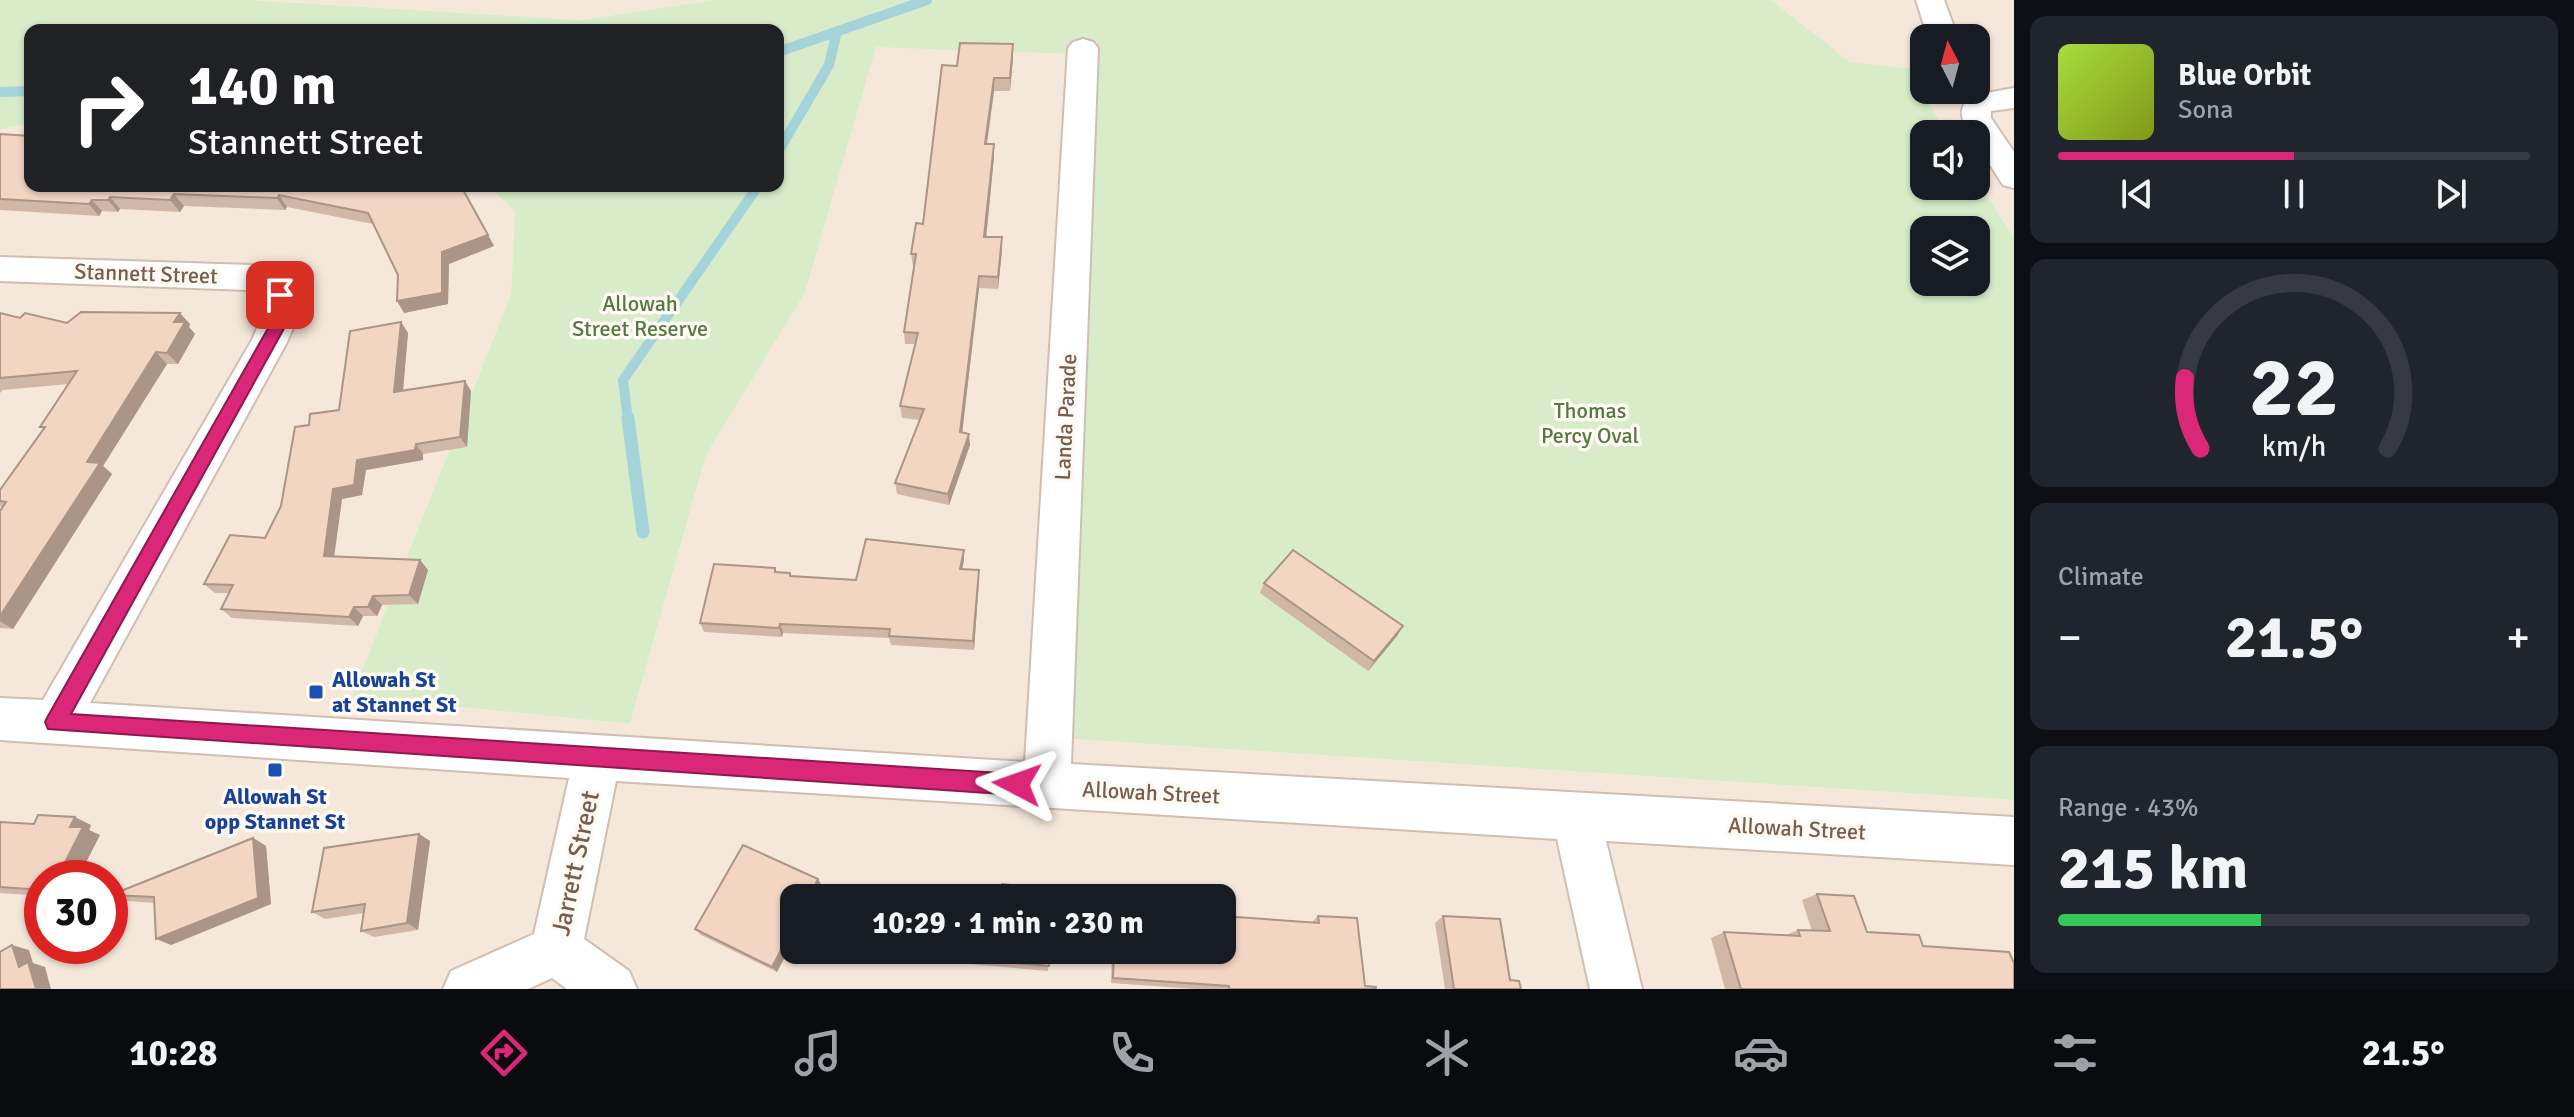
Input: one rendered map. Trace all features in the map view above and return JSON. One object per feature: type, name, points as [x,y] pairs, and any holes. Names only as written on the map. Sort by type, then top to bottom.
[{"type":"street","points":[[1930,0],[1938,24]]},
{"type":"street","name":"Landa Parade","points":[[1047,786],[1083,48]]},
{"type":"street","points":[[1994,95],[1976,109],[1976,118],[2014,177]]},
{"type":"street","name":"Stannett Street","points":[[0,269],[251,278],[268,285],[280,295],[284,307],[269,342],[55,722]]},
{"type":"street","name":"Allowah Street","points":[[0,719],[1047,786],[2014,841]]},
{"type":"street","name":"Jarrett Street","points":[[597,758],[556,950],[611,989]]},
{"type":"street","points":[[1576,816],[1616,989]]},
{"type":"street","points":[[469,989],[556,950]]},
{"type":"shaded area","points":[[251,0],[714,0],[581,20]]},
{"type":"shaded area","points":[[1771,0],[2014,0],[2014,238],[1990,200],[1990,120],[1939,120],[1929,104],[1990,104],[1990,24],[1910,24],[1910,69],[1850,63]]},
{"type":"shaded area","points":[[876,46],[1097,55],[1073,739],[2014,800],[2014,989],[0,989],[0,129],[24,125],[24,192],[494,192],[515,211],[511,294],[352,696],[630,724],[706,455],[805,293]]},
{"type":"green space","name":"Thomas Percy Oval","points":[[0,0],[251,0],[581,20],[714,0],[1771,0],[1850,62],[1910,69],[1910,104],[1929,104],[1939,120],[1910,120],[1910,200],[1990,200],[2014,238],[2014,800],[1073,739],[1096,55],[876,47],[805,293],[706,455],[630,724],[352,696],[511,294],[515,211],[494,192],[784,192],[784,24],[24,24],[24,125],[0,129]]},
{"type":"building","points":[[960,43],[1013,44],[1010,78],[994,78],[985,144],[994,144],[984,237],[1002,237],[998,277],[979,276],[960,432],[969,434],[948,494],[895,483],[924,409],[900,406],[918,333],[904,332],[916,254],[911,254],[916,223],[923,224],[942,65],[957,66]]},
{"type":"building","points":[[0,134],[24,136],[24,192],[464,192],[488,235],[442,252],[442,293],[397,301],[398,275],[368,213],[279,195],[277,198],[174,194],[170,200],[110,197],[108,200],[92,200],[89,204],[0,199]]},
{"type":"building","points":[[81,312],[180,313],[174,322],[185,322],[167,353],[156,352],[87,462],[100,463],[0,616],[0,511],[6,502],[0,501],[0,490],[45,427],[40,427],[77,371],[0,378],[0,313],[20,318],[25,313],[67,323]]},
{"type":"building","points":[[401,322],[394,392],[465,381],[460,437],[416,444],[415,450],[357,460],[354,485],[333,489],[324,556],[420,560],[409,595],[373,596],[368,607],[354,607],[349,617],[221,609],[233,585],[204,584],[230,535],[265,538],[281,506],[295,427],[309,425],[310,414],[339,410],[350,331]]},
{"type":"building","points":[[866,539],[964,550],[960,569],[979,570],[973,641],[889,636],[890,629],[780,624],[779,628],[700,623],[714,564],[775,568],[775,572],[790,573],[790,576],[856,580]]},
{"type":"building","points":[[1293,550],[1403,626],[1374,661],[1264,583]]},
{"type":"building","points":[[38,815],[75,817],[70,827],[83,827],[66,860],[24,860],[24,889],[0,887],[0,822],[34,824]]},
{"type":"building","points":[[419,834],[407,923],[361,931],[365,904],[312,912],[324,848]]},
{"type":"building","points":[[253,838],[258,898],[156,939],[154,897],[128,896],[128,888]]},
{"type":"building","points":[[743,845],[818,879],[816,884],[780,884],[780,952],[772,967],[695,929]]},
{"type":"building","points":[[1817,894],[1854,896],[1867,932],[1919,935],[1923,946],[2009,952],[2014,963],[2014,989],[1741,989],[1724,932],[1800,936],[1798,930],[1830,931]]},
{"type":"building","points":[[1318,916],[1357,918],[1365,986],[1376,989],[1229,989],[1229,986],[1113,978],[1114,964],[1236,964],[1236,917],[1319,923]]},
{"type":"building","points":[[1443,916],[1500,919],[1510,980],[1519,981],[1521,989],[1454,989]]},
{"type":"building","points":[[12,945],[19,967],[29,964],[36,989],[0,989],[0,952]]},
{"type":"waterway","points":[[837,31],[927,0]]},
{"type":"waterway","points":[[784,50],[837,31]]},
{"type":"waterway","points":[[784,142],[829,65],[837,31]]},
{"type":"waterway","points":[[0,92],[24,91]]},
{"type":"waterway","points":[[628,420],[623,380],[754,192]]},
{"type":"waterway","points":[[628,418],[643,532]]},
{"type":"place","name":"Allowah St at Stannet St","points":[[316,692]]},
{"type":"place","name":"Allowah St opp Stannet St","points":[[275,770]]},
{"type":"route","points":[[280,295],[284,307],[279,323],[55,722],[1017,784]]},
{"type":"park label","name":"Allowah Street Reserve","points":[[640,316]]}]
